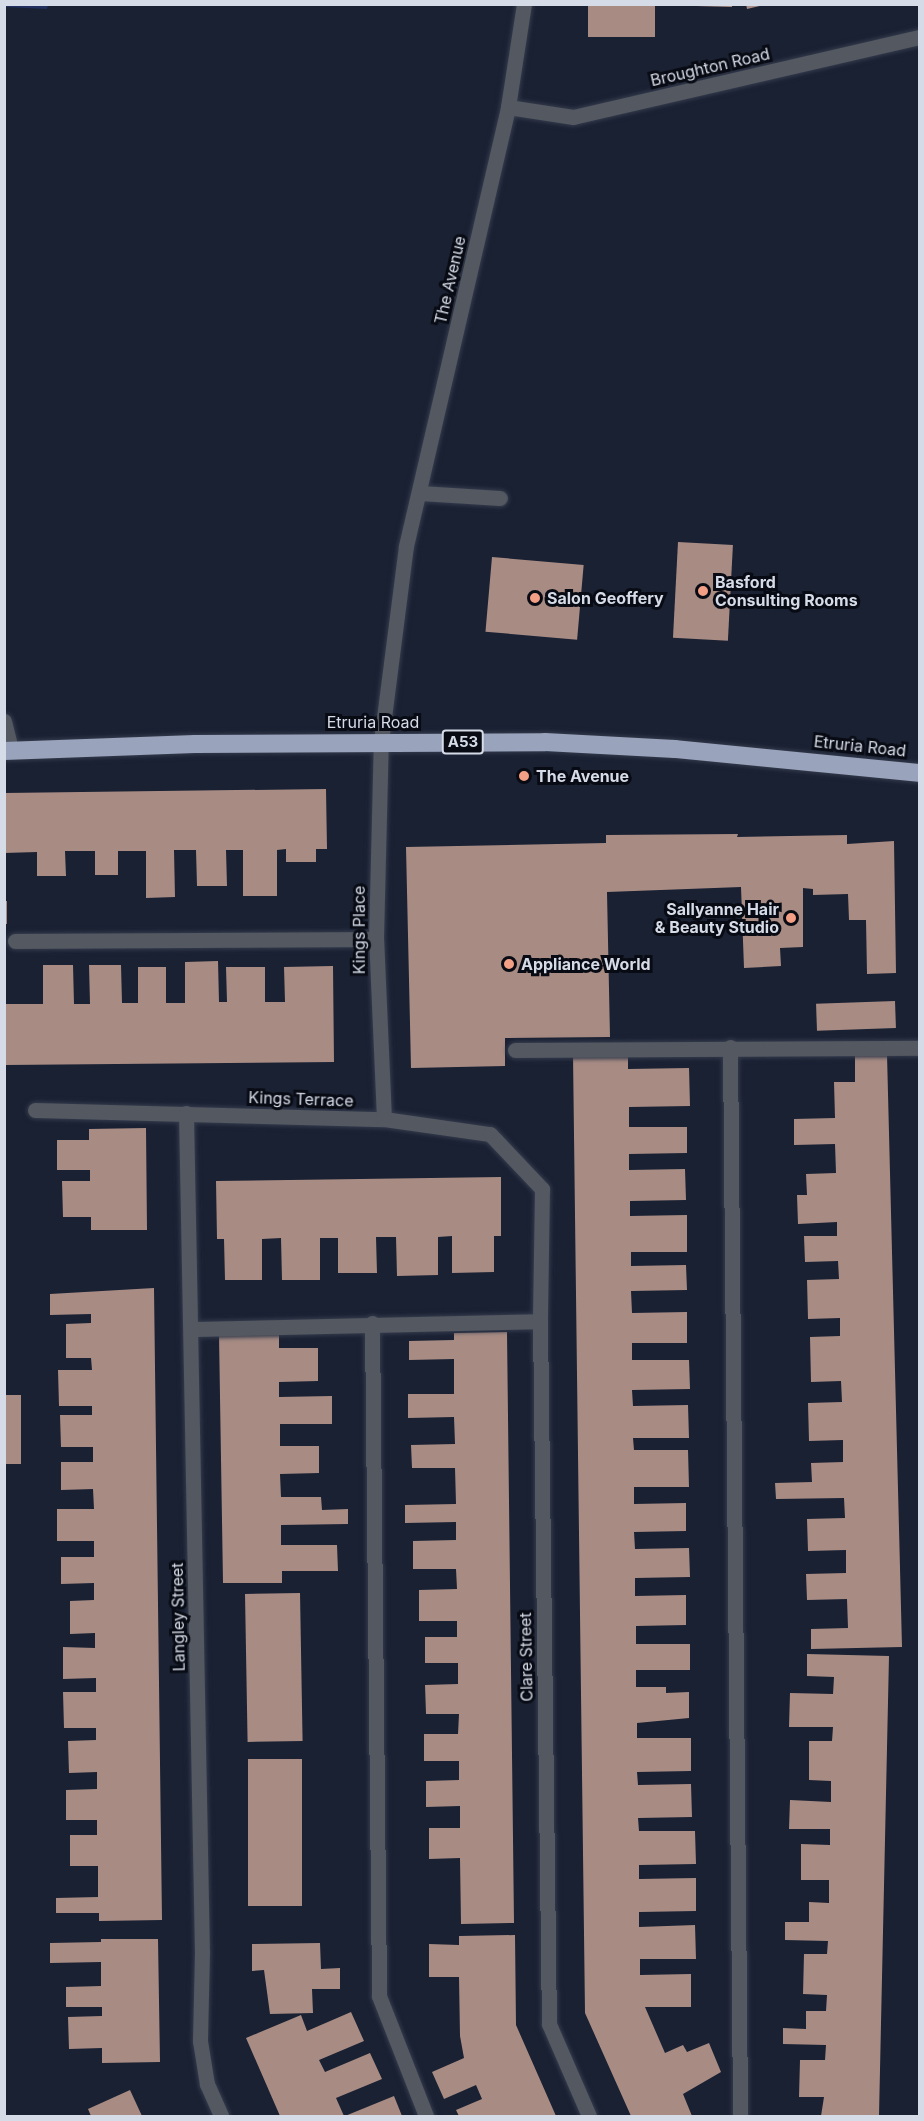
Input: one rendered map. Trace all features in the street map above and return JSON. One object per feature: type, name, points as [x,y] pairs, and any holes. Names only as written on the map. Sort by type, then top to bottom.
[{"type":"highway","name":"Etruria Road","points":[[8,751],[381,741],[675,748],[920,773]]},
{"type":"street","name":"The Avenue","points":[[381,741],[406,546],[508,107],[524,4]]},
{"type":"street","name":"Broughton Road","points":[[508,107],[573,117],[920,37]]},
{"type":"street","points":[[420,493],[500,498]]},
{"type":"street","points":[[4,721],[8,751]]},
{"type":"street","name":"Kings Place","points":[[381,741],[376,939],[384,1119]]},
{"type":"street","points":[[15,941],[376,939]]},
{"type":"street","points":[[730,1047],[740,2116]]},
{"type":"street","points":[[515,1050],[730,1047],[920,1048]]},
{"type":"street","name":"Kings Terrace","points":[[35,1110],[384,1119],[490,1134],[542,1189]]},
{"type":"street","name":"Langley Street","points":[[186,1113],[202,1952],[200,2041],[207,2084],[221,2116]]},
{"type":"street","name":"Clare Street","points":[[542,1189],[540,1321],[549,2024],[589,2116]]},
{"type":"street","points":[[191,1329],[372,1323],[540,1321]]},
{"type":"street","points":[[372,1323],[380,1996],[426,2116]]},
{"type":"shaded area","points":[[5,4],[48,5],[47,9],[5,7]]},
{"type":"building","points":[[588,4],[655,4],[655,37],[588,37]]},
{"type":"building","points":[[696,4],[732,4],[732,7],[696,6]]},
{"type":"building","points":[[746,4],[764,4],[764,5],[747,9]]},
{"type":"building","name":"Basford Consulting Rooms","points":[[678,542],[733,545],[728,641],[673,638]]},
{"type":"building","name":"Salon Geoffery","points":[[492,557],[584,565],[577,640],[485,632]]},
{"type":"building","points":[[326,789],[327,849],[316,849],[316,862],[286,862],[286,849],[277,850],[277,896],[243,896],[243,850],[226,850],[227,886],[197,886],[196,850],[174,850],[175,897],[146,898],[146,851],[118,851],[118,875],[95,875],[95,851],[65,851],[66,876],[37,876],[37,852],[4,853],[4,793]]},
{"type":"building","name":"Appliance World","points":[[738,834],[737,837],[847,835],[847,844],[894,841],[896,973],[867,974],[866,920],[849,920],[848,894],[813,895],[813,889],[803,888],[803,947],[780,948],[781,966],[744,968],[741,887],[607,892],[610,1037],[505,1038],[505,1066],[411,1068],[406,847],[606,843],[606,835]]},
{"type":"building","points":[[4,901],[7,901],[7,924],[4,924]]},
{"type":"building","points":[[218,961],[219,1002],[227,1002],[226,967],[265,967],[265,1002],[285,1002],[284,967],[333,966],[334,1062],[5,1065],[4,1004],[43,1004],[43,965],[73,965],[74,1004],[90,1004],[89,965],[121,965],[122,1003],[138,1003],[138,967],[166,967],[166,1003],[185,1003],[185,962]]},
{"type":"building","points":[[895,1001],[896,1028],[817,1031],[816,1004]]},
{"type":"building","points":[[628,1054],[628,1069],[689,1068],[690,1106],[629,1107],[629,1127],[687,1127],[687,1153],[629,1154],[629,1170],[685,1169],[686,1200],[630,1201],[630,1216],[687,1215],[687,1252],[631,1252],[631,1266],[686,1265],[687,1290],[631,1291],[632,1313],[687,1312],[687,1343],[632,1343],[632,1360],[689,1360],[690,1389],[632,1390],[633,1406],[688,1405],[689,1438],[633,1438],[634,1450],[688,1450],[689,1487],[634,1487],[634,1504],[686,1503],[686,1531],[634,1532],[635,1549],[689,1548],[690,1577],[635,1578],[635,1596],[686,1595],[686,1625],[636,1626],[636,1644],[690,1644],[690,1670],[636,1670],[636,1687],[666,1687],[666,1693],[689,1692],[689,1718],[637,1723],[637,1738],[691,1738],[691,1771],[637,1772],[638,1785],[691,1784],[692,1817],[638,1818],[639,1831],[695,1831],[696,1864],[639,1865],[639,1879],[696,1878],[696,1911],[639,1912],[639,1927],[695,1925],[696,1959],[640,1959],[640,1975],[691,1974],[691,2007],[645,2007],[665,2053],[683,2045],[687,2052],[709,2043],[721,2072],[683,2094],[692,2116],[631,2116],[585,2013],[573,1055]]},
{"type":"building","points":[[887,1054],[902,1647],[811,1649],[811,1629],[848,1628],[847,1599],[807,1600],[806,1574],[846,1573],[846,1550],[808,1551],[807,1519],[845,1518],[844,1498],[776,1499],[775,1483],[812,1482],[811,1463],[843,1462],[843,1440],[809,1441],[808,1403],[842,1402],[841,1381],[811,1382],[810,1337],[840,1336],[840,1318],[808,1319],[807,1280],[839,1279],[838,1261],[805,1262],[804,1236],[837,1236],[837,1222],[798,1224],[797,1195],[807,1195],[806,1174],[836,1173],[835,1144],[794,1145],[794,1119],[835,1118],[834,1082],[855,1082],[855,1055]]},
{"type":"building","points":[[146,1128],[147,1230],[91,1230],[91,1217],[63,1217],[62,1181],[90,1181],[90,1170],[57,1170],[57,1140],[89,1140],[89,1129]]},
{"type":"building","points":[[501,1177],[501,1236],[494,1236],[494,1272],[452,1273],[452,1236],[438,1237],[438,1275],[397,1276],[396,1237],[376,1237],[377,1273],[338,1273],[338,1238],[320,1238],[320,1280],[282,1280],[281,1238],[262,1239],[262,1280],[225,1280],[224,1239],[217,1239],[216,1181]]},
{"type":"building","points":[[154,1288],[162,1920],[99,1921],[99,1913],[56,1913],[56,1898],[98,1897],[98,1866],[70,1866],[70,1835],[97,1835],[97,1820],[66,1820],[66,1790],[97,1789],[97,1772],[69,1773],[68,1741],[96,1740],[96,1728],[64,1728],[63,1692],[96,1692],[96,1678],[63,1679],[63,1647],[95,1648],[95,1633],[70,1634],[70,1601],[94,1600],[94,1583],[61,1584],[61,1557],[94,1557],[94,1541],[57,1541],[57,1509],[94,1509],[93,1489],[61,1490],[61,1462],[93,1462],[93,1447],[61,1447],[60,1415],[92,1415],[92,1406],[59,1406],[58,1370],[92,1370],[91,1358],[66,1358],[66,1324],[91,1323],[91,1314],[50,1315],[50,1294]]},
{"type":"building","points":[[507,1332],[514,1923],[461,1924],[460,1858],[429,1859],[429,1828],[460,1828],[460,1806],[426,1807],[426,1781],[459,1780],[459,1761],[424,1761],[424,1734],[458,1734],[459,1714],[426,1714],[425,1685],[458,1684],[458,1663],[425,1663],[425,1637],[457,1637],[457,1621],[419,1621],[419,1590],[457,1589],[456,1569],[413,1569],[413,1541],[456,1540],[456,1522],[405,1523],[405,1505],[456,1504],[455,1468],[412,1468],[411,1445],[455,1444],[454,1417],[408,1418],[408,1394],[454,1394],[454,1359],[409,1360],[409,1341],[454,1340],[454,1333]]},
{"type":"building","points":[[219,1335],[279,1335],[279,1348],[318,1348],[318,1381],[279,1382],[279,1397],[332,1396],[332,1424],[280,1424],[280,1446],[319,1446],[319,1473],[280,1474],[281,1497],[321,1497],[322,1510],[348,1509],[348,1524],[281,1525],[281,1545],[337,1545],[338,1571],[282,1571],[282,1583],[223,1583]]},
{"type":"building","points":[[4,1395],[21,1395],[21,1464],[4,1464]]},
{"type":"building","points":[[300,1593],[303,1741],[248,1742],[245,1594]]},
{"type":"building","points":[[807,1654],[889,1656],[879,2116],[821,2116],[824,2097],[799,2097],[800,2060],[825,2060],[826,2045],[783,2044],[783,2028],[806,2029],[806,2011],[826,2011],[827,1995],[803,1994],[804,1954],[827,1954],[828,1941],[785,1940],[785,1922],[809,1922],[809,1902],[829,1903],[829,1880],[801,1880],[801,1844],[830,1845],[830,1829],[789,1829],[790,1800],[831,1802],[831,1781],[809,1780],[809,1741],[832,1741],[833,1727],[789,1727],[790,1693],[833,1694],[834,1677],[807,1676]]},
{"type":"building","points":[[248,1759],[302,1759],[302,1906],[248,1906]]},
{"type":"building","points":[[515,1935],[516,2025],[556,2116],[459,2116],[456,2110],[482,2099],[476,2085],[444,2099],[432,2072],[464,2058],[460,2036],[459,1977],[429,1977],[429,1944],[459,1945],[459,1936]]},
{"type":"building","points":[[101,1939],[158,1939],[160,2062],[102,2063],[102,2048],[69,2049],[68,2017],[102,2016],[102,2007],[66,2007],[66,1987],[101,1986],[101,1962],[50,1963],[50,1943],[101,1942]]},
{"type":"building","points":[[320,1943],[321,1969],[340,1968],[340,1989],[312,1989],[313,2013],[270,2014],[264,1970],[252,1971],[252,1944]]},
{"type":"building","points":[[351,2012],[364,2041],[319,2060],[325,2072],[370,2053],[382,2079],[336,2098],[344,2116],[280,2116],[246,2038],[301,2015],[307,2031]]},
{"type":"building","points":[[130,2090],[142,2116],[91,2116],[88,2109]]},
{"type":"building","points":[[394,2096],[402,2116],[345,2116]]},
{"type":"place","name":"Basford Consulting Rooms","points":[[703,591]]},
{"type":"place","name":"Salon Geoffery","points":[[535,598]]},
{"type":"place","name":"The Avenue","points":[[524,776]]},
{"type":"place","name":"Sallyanne Hair & Beauty Studio","points":[[791,918]]},
{"type":"place","name":"Appliance World","points":[[509,964]]}]
